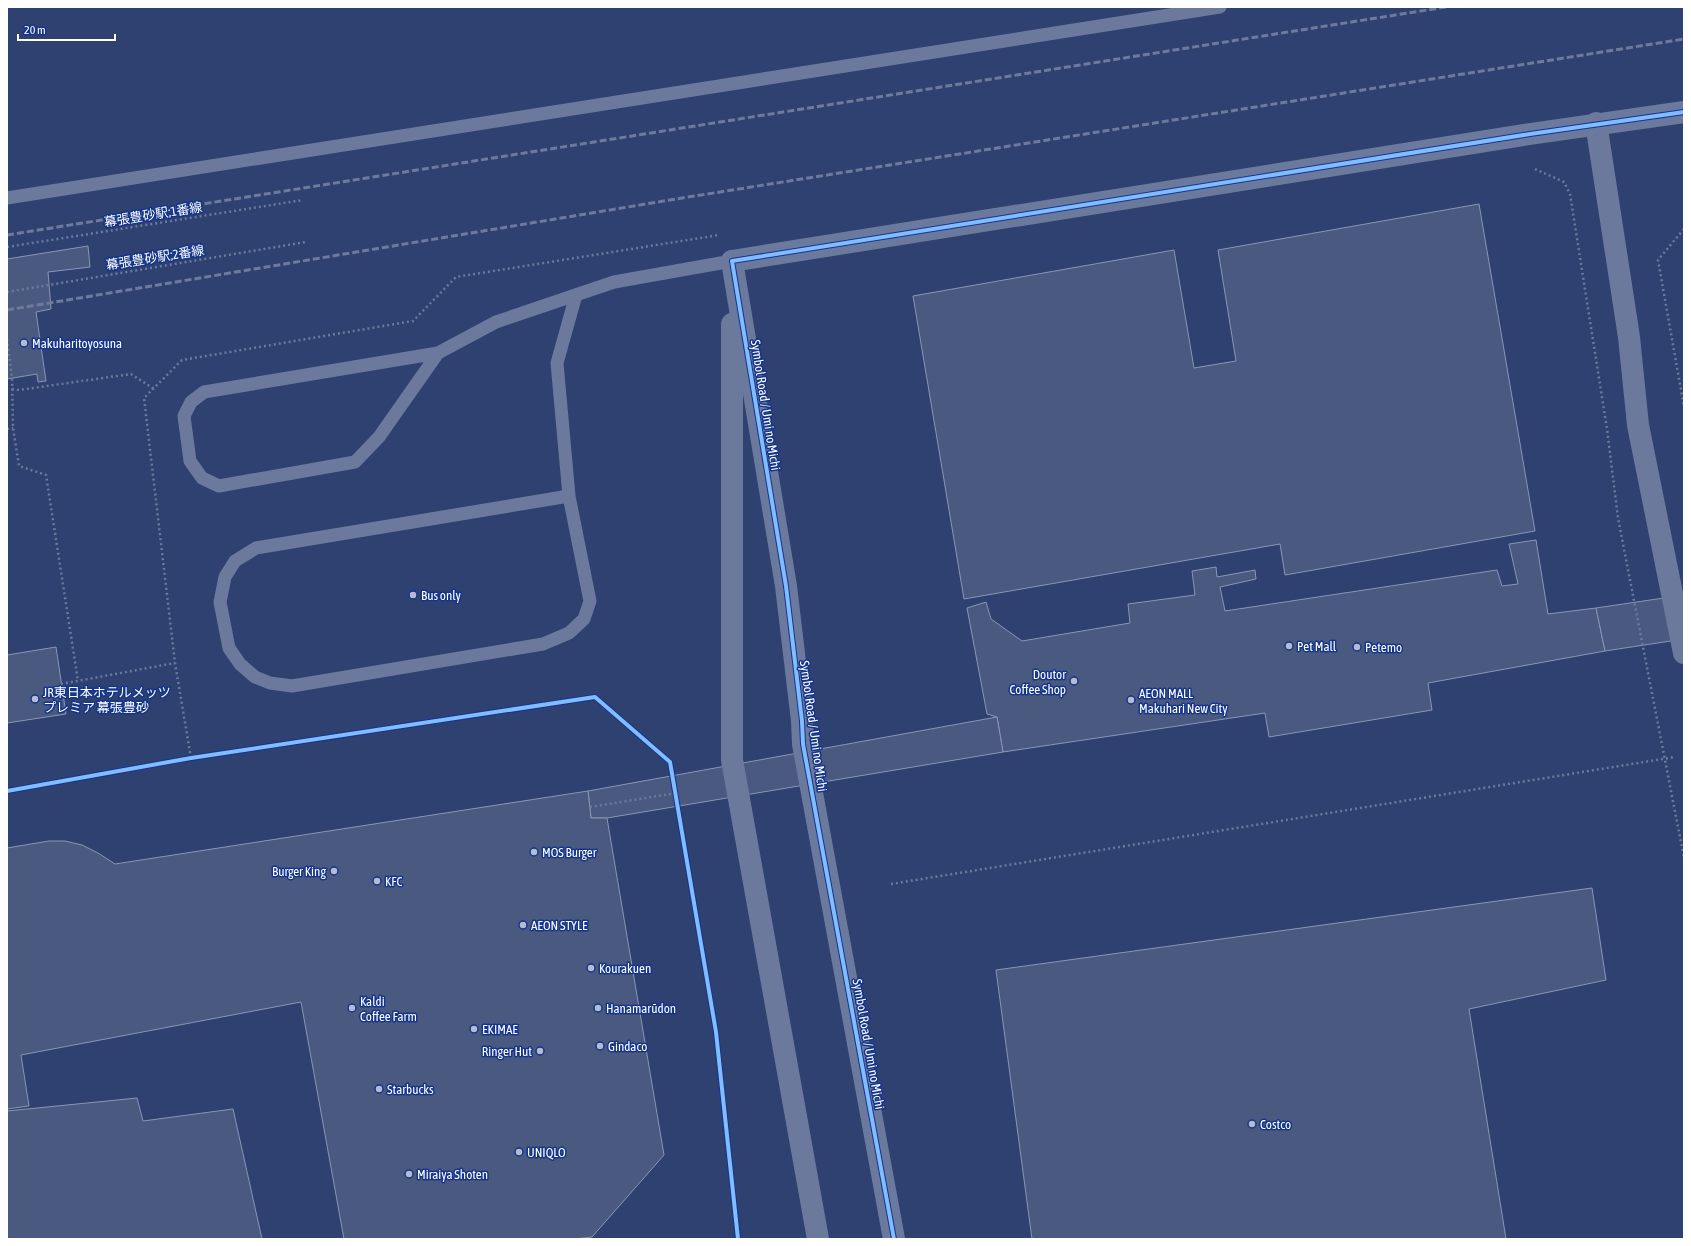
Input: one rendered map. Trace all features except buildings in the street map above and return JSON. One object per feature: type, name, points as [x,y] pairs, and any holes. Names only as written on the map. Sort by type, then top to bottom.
[{"type":"street","points":[[818,1239],[732,760],[732,260],[1596,123],[1684,112]]},
{"type":"street","points":[[1596,123],[1629,337],[1638,425],[1684,653]]},
{"type":"street","name":"Symbol Road / Umi no Michi","points":[[732,260],[786,586],[801,714],[803,744],[894,1239]]},
{"type":"lane","points":[[7,198],[1220,7]]},
{"type":"lane","points":[[438,353],[379,437],[355,462],[219,486],[202,478],[190,461],[184,416],[191,402],[204,392],[438,353],[496,322],[614,282],[732,260]]},
{"type":"lane","points":[[569,496],[256,548],[236,561],[225,577],[220,602],[229,648],[240,664],[255,677],[270,683],[292,686],[543,644],[569,633],[584,619],[590,601],[569,496],[557,363],[576,295]]},
{"type":"path","points":[[1535,169],[1564,182],[1570,194],[1598,367],[1618,518],[1684,858]]},
{"type":"path","points":[[1684,229],[1658,260],[1684,407]]},
{"type":"path","points":[[190,758],[175,663],[144,398],[182,360],[413,321],[456,277],[723,234]]},
{"type":"path","points":[[7,339],[12,378],[14,428],[19,466],[46,474],[78,682]]},
{"type":"path","points":[[12,389],[19,390],[131,374],[154,389]]},
{"type":"path","points":[[7,430],[14,428]]},
{"type":"path","points":[[61,684],[175,663]]},
{"type":"path","points":[[891,884],[1675,757]]},
{"type":"path","points":[[590,807],[676,793]]},
{"type":"railway","points":[[7,235],[1446,7]]},
{"type":"railway","points":[[7,310],[682,198],[1684,39]]},
{"type":"cycle path","points":[[894,1239],[803,744],[802,721],[786,586],[732,261],[1530,134],[1684,112]]},
{"type":"cycle path","points":[[7,791],[191,758],[595,697],[670,762],[716,1032],[738,1239]]},
{"type":"place","name":"Makuharitoyosuna","points":[[24,343]]},
{"type":"place","name":"Bus only","points":[[413,595]]},
{"type":"place","name":"Pet Mall","points":[[1289,646]]},
{"type":"place","name":"Petemo","points":[[1357,647]]},
{"type":"place","name":"Doutor Coffee Shop","points":[[1074,681]]},
{"type":"place","name":"JR東日本ホテルメッツ プレミア 幕張豊砂","points":[[35,699]]},
{"type":"place","name":"AEON MALL Makuhari New City","points":[[1131,700]]},
{"type":"place","name":"MOS Burger","points":[[534,852]]},
{"type":"place","name":"Burger King","points":[[334,871]]},
{"type":"place","name":"KFC","points":[[377,881]]},
{"type":"place","name":"AEON STYLE","points":[[523,925]]},
{"type":"place","name":"Kourakuen","points":[[591,968]]},
{"type":"place","name":"Kaldi Coffee Farm","points":[[352,1008]]},
{"type":"place","name":"Hanamarūdon","points":[[598,1008]]},
{"type":"place","name":"EKIMAE","points":[[474,1029]]},
{"type":"place","name":"Gindaco","points":[[600,1046]]},
{"type":"place","name":"Ringer Hut","points":[[540,1051]]},
{"type":"place","name":"Starbucks","points":[[379,1089]]},
{"type":"place","name":"Costco","points":[[1252,1124]]},
{"type":"place","name":"UNIQLO","points":[[519,1152]]},
{"type":"place","name":"Miraiya Shoten","points":[[409,1174]]}]
